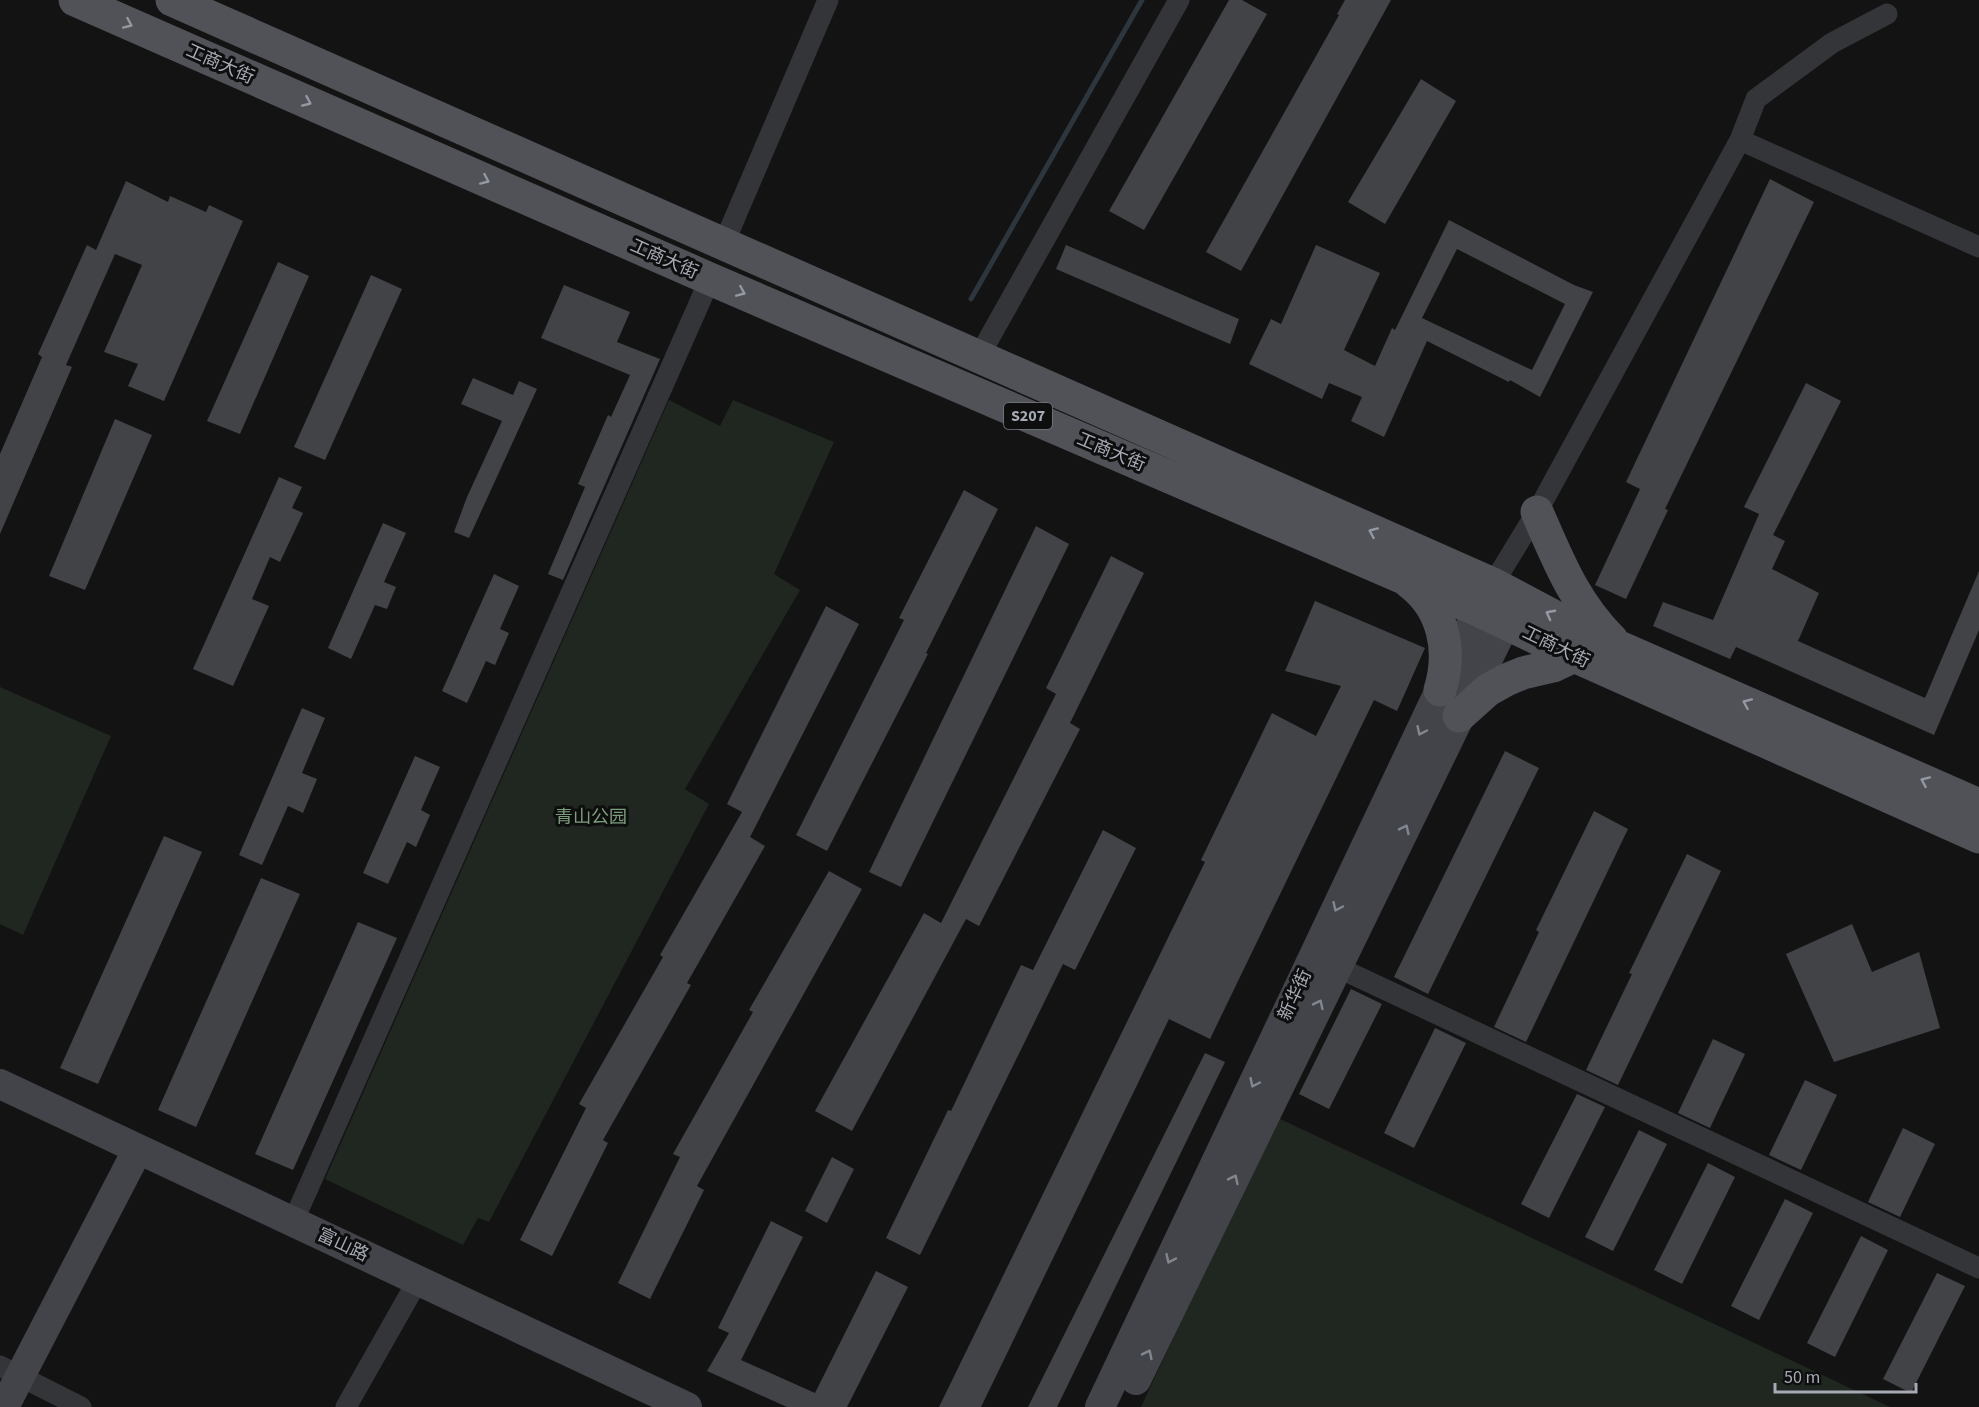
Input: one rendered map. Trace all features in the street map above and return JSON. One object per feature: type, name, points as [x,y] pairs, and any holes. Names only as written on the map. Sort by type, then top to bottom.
[{"type":"main road","name":"工商大街","points":[[75,0],[710,279],[1400,576],[1574,627],[1979,805]]},
{"type":"main road","name":"工商大街","points":[[172,0],[724,243],[978,358],[1499,604],[1574,656],[1979,837]]},
{"type":"main road","points":[[1537,512],[1560,567],[1572,589],[1586,610],[1620,648]]},
{"type":"main road","points":[[1400,576],[1423,595],[1432,607],[1443,634],[1446,662],[1440,690]]},
{"type":"main road","points":[[1459,716],[1488,690],[1506,680],[1523,673],[1553,666],[1574,656]]},
{"type":"street","points":[[724,243],[828,0]]},
{"type":"street","points":[[978,358],[1179,0]]},
{"type":"street","points":[[1499,604],[1537,512],[1740,140],[1756,99],[1832,43],[1887,14]]},
{"type":"street","points":[[1740,140],[1979,247]]},
{"type":"street","points":[[293,1222],[710,279]]},
{"type":"street","name":"新华街","points":[[1100,1407],[1440,690],[1499,604]]},
{"type":"street","name":"新华街","points":[[1123,1407],[1459,716],[1499,604]]},
{"type":"street","points":[[1337,968],[1979,1268]]},
{"type":"street","name":"富山路","points":[[0,1084],[687,1407]]},
{"type":"street","points":[[4,1407],[10,1371],[138,1149]]},
{"type":"street","points":[[346,1407],[418,1280]]},
{"type":"street","points":[[10,1371],[81,1407]]},
{"type":"green space","name":"青山公园","points":[[669,400],[720,426],[733,400],[834,442],[774,574],[800,590],[685,789],[709,804],[489,1222],[478,1218],[463,1245],[325,1179]]},
{"type":"green space","points":[[0,687],[111,736],[23,935],[0,924]]},
{"type":"green space","points":[[1276,1117],[1890,1407],[1141,1407]]},
{"type":"building","points":[[1229,0],[1242,0],[1267,14],[1144,230],[1109,211]]},
{"type":"building","points":[[1345,0],[1391,0],[1241,271],[1206,252],[1339,15],[1337,14]]},
{"type":"building","points":[[1421,79],[1456,101],[1385,224],[1348,202]]},
{"type":"building","points":[[1770,179],[1814,202],[1665,509],[1668,510],[1626,599],[1595,585],[1640,489],[1626,482]]},
{"type":"building","points":[[126,181],[168,202],[170,196],[206,212],[209,205],[243,221],[164,401],[128,386],[138,364],[104,352],[142,265],[115,254],[66,365],[72,367],[0,534],[0,454],[42,357],[38,354],[87,245],[96,250]]},
{"type":"building","points":[[1449,220],[1574,285],[1593,292],[1540,397],[1510,380],[1509,382],[1427,341],[1384,437],[1351,421],[1362,397],[1329,383],[1322,399],[1249,364],[1271,319],[1281,324],[1316,245],[1380,273],[1344,350],[1375,366],[1392,328],[1395,330]],"holes":[[[1457,249],[1565,304],[1532,370],[1422,318]]]},
{"type":"building","points":[[1066,245],[1239,319],[1230,344],[1056,269]]},
{"type":"building","points":[[278,262],[309,276],[240,434],[207,421]]},
{"type":"building","points":[[371,275],[402,289],[325,460],[294,447]]},
{"type":"building","points":[[564,285],[630,312],[617,342],[660,359],[563,580],[548,574],[585,487],[578,484],[608,415],[611,417],[630,375],[541,338]]},
{"type":"building","points":[[473,378],[513,395],[519,381],[537,389],[469,538],[454,532],[467,497],[502,421],[461,404]]},
{"type":"building","points":[[1806,383],[1841,401],[1773,535],[1785,541],[1772,569],[1819,593],[1798,641],[1925,698],[1979,571],[1979,630],[1934,735],[1736,647],[1730,659],[1653,626],[1663,602],[1713,620],[1759,514],[1744,507]]},
{"type":"building","points":[[115,419],[152,435],[85,590],[49,576]]},
{"type":"building","points":[[279,477],[302,487],[292,508],[303,513],[280,562],[270,557],[252,599],[269,606],[233,686],[193,669]]},
{"type":"building","points":[[964,490],[998,509],[926,653],[928,654],[827,851],[796,835],[904,620],[899,618]]},
{"type":"building","points":[[383,523],[406,533],[384,582],[396,587],[387,609],[375,605],[351,659],[328,648]]},
{"type":"building","points":[[1036,526],[1069,544],[901,887],[869,872]]},
{"type":"building","points":[[1111,556],[1144,573],[1070,723],[1080,729],[979,926],[966,919],[852,1131],[815,1111],[924,913],[941,923],[1056,694],[1046,688]]},
{"type":"building","points":[[494,574],[519,586],[500,629],[509,633],[495,665],[486,661],[467,703],[442,691]]},
{"type":"building","points":[[1315,601],[1425,648],[1397,711],[1374,700],[1210,1039],[1169,1019],[981,1407],[939,1407],[1205,862],[1201,860],[1272,713],[1316,736],[1341,686],[1285,671]]},
{"type":"building","points":[[826,606],[859,624],[750,837],[765,846],[687,983],[691,985],[603,1140],[608,1143],[552,1256],[520,1240],[586,1108],[579,1104],[663,957],[660,955],[742,812],[727,804]]},
{"type":"building","points":[[302,708],[325,718],[302,773],[317,779],[303,813],[288,806],[262,865],[239,855]]},
{"type":"building","points":[[1505,751],[1539,768],[1428,994],[1394,977]]},
{"type":"building","points":[[415,756],[440,767],[421,810],[430,815],[416,847],[407,842],[388,884],[363,873]]},
{"type":"building","points":[[1594,811],[1628,829],[1526,1042],[1494,1027],[1539,932],[1536,930]]},
{"type":"building","points":[[1103,830],[1136,848],[1075,970],[1063,964],[920,1255],[886,1238],[948,1110],[951,1111],[1021,965],[1033,970]]},
{"type":"building","points":[[164,836],[202,852],[98,1084],[60,1068]]},
{"type":"building","points":[[1687,854],[1721,871],[1618,1085],[1586,1070],[1632,974],[1629,973]]},
{"type":"building","points":[[829,871],[862,889],[697,1186],[704,1190],[650,1299],[618,1283],[680,1157],[673,1154],[753,1012],[749,1010]]},
{"type":"building","points":[[261,878],[300,894],[196,1127],[158,1110]]},
{"type":"building","points":[[358,922],[397,938],[293,1170],[255,1154]]},
{"type":"building","points":[[1852,924],[1872,972],[1919,952],[1940,1028],[1834,1062],[1786,954]]},
{"type":"building","points":[[1351,989],[1382,1004],[1329,1109],[1299,1094]]},
{"type":"building","points":[[1435,1028],[1466,1043],[1414,1148],[1384,1133]]},
{"type":"building","points":[[1713,1039],[1745,1054],[1710,1128],[1678,1113]]},
{"type":"building","points":[[1205,1053],[1225,1062],[1057,1407],[1028,1407]]},
{"type":"building","points":[[1805,1080],[1837,1095],[1801,1170],[1769,1155]]},
{"type":"building","points":[[1577,1094],[1605,1107],[1549,1218],[1521,1204]]},
{"type":"building","points":[[1903,1128],[1935,1144],[1900,1217],[1868,1202]]},
{"type":"building","points":[[1639,1130],[1667,1144],[1613,1251],[1585,1237]]},
{"type":"building","points":[[832,1157],[854,1169],[827,1223],[805,1211]]},
{"type":"building","points":[[1708,1163],[1735,1177],[1682,1284],[1654,1270]]},
{"type":"building","points":[[1785,1199],[1813,1213],[1759,1320],[1731,1306]]},
{"type":"building","points":[[771,1221],[803,1237],[741,1360],[815,1393],[876,1271],[908,1287],[847,1407],[787,1407],[707,1371],[729,1333],[718,1328]]},
{"type":"building","points":[[1861,1236],[1888,1250],[1835,1357],[1807,1343]]},
{"type":"building","points":[[1937,1273],[1965,1286],[1911,1393],[1883,1379]]},
{"type":"waterway","points":[[971,299],[1142,0]]}]
